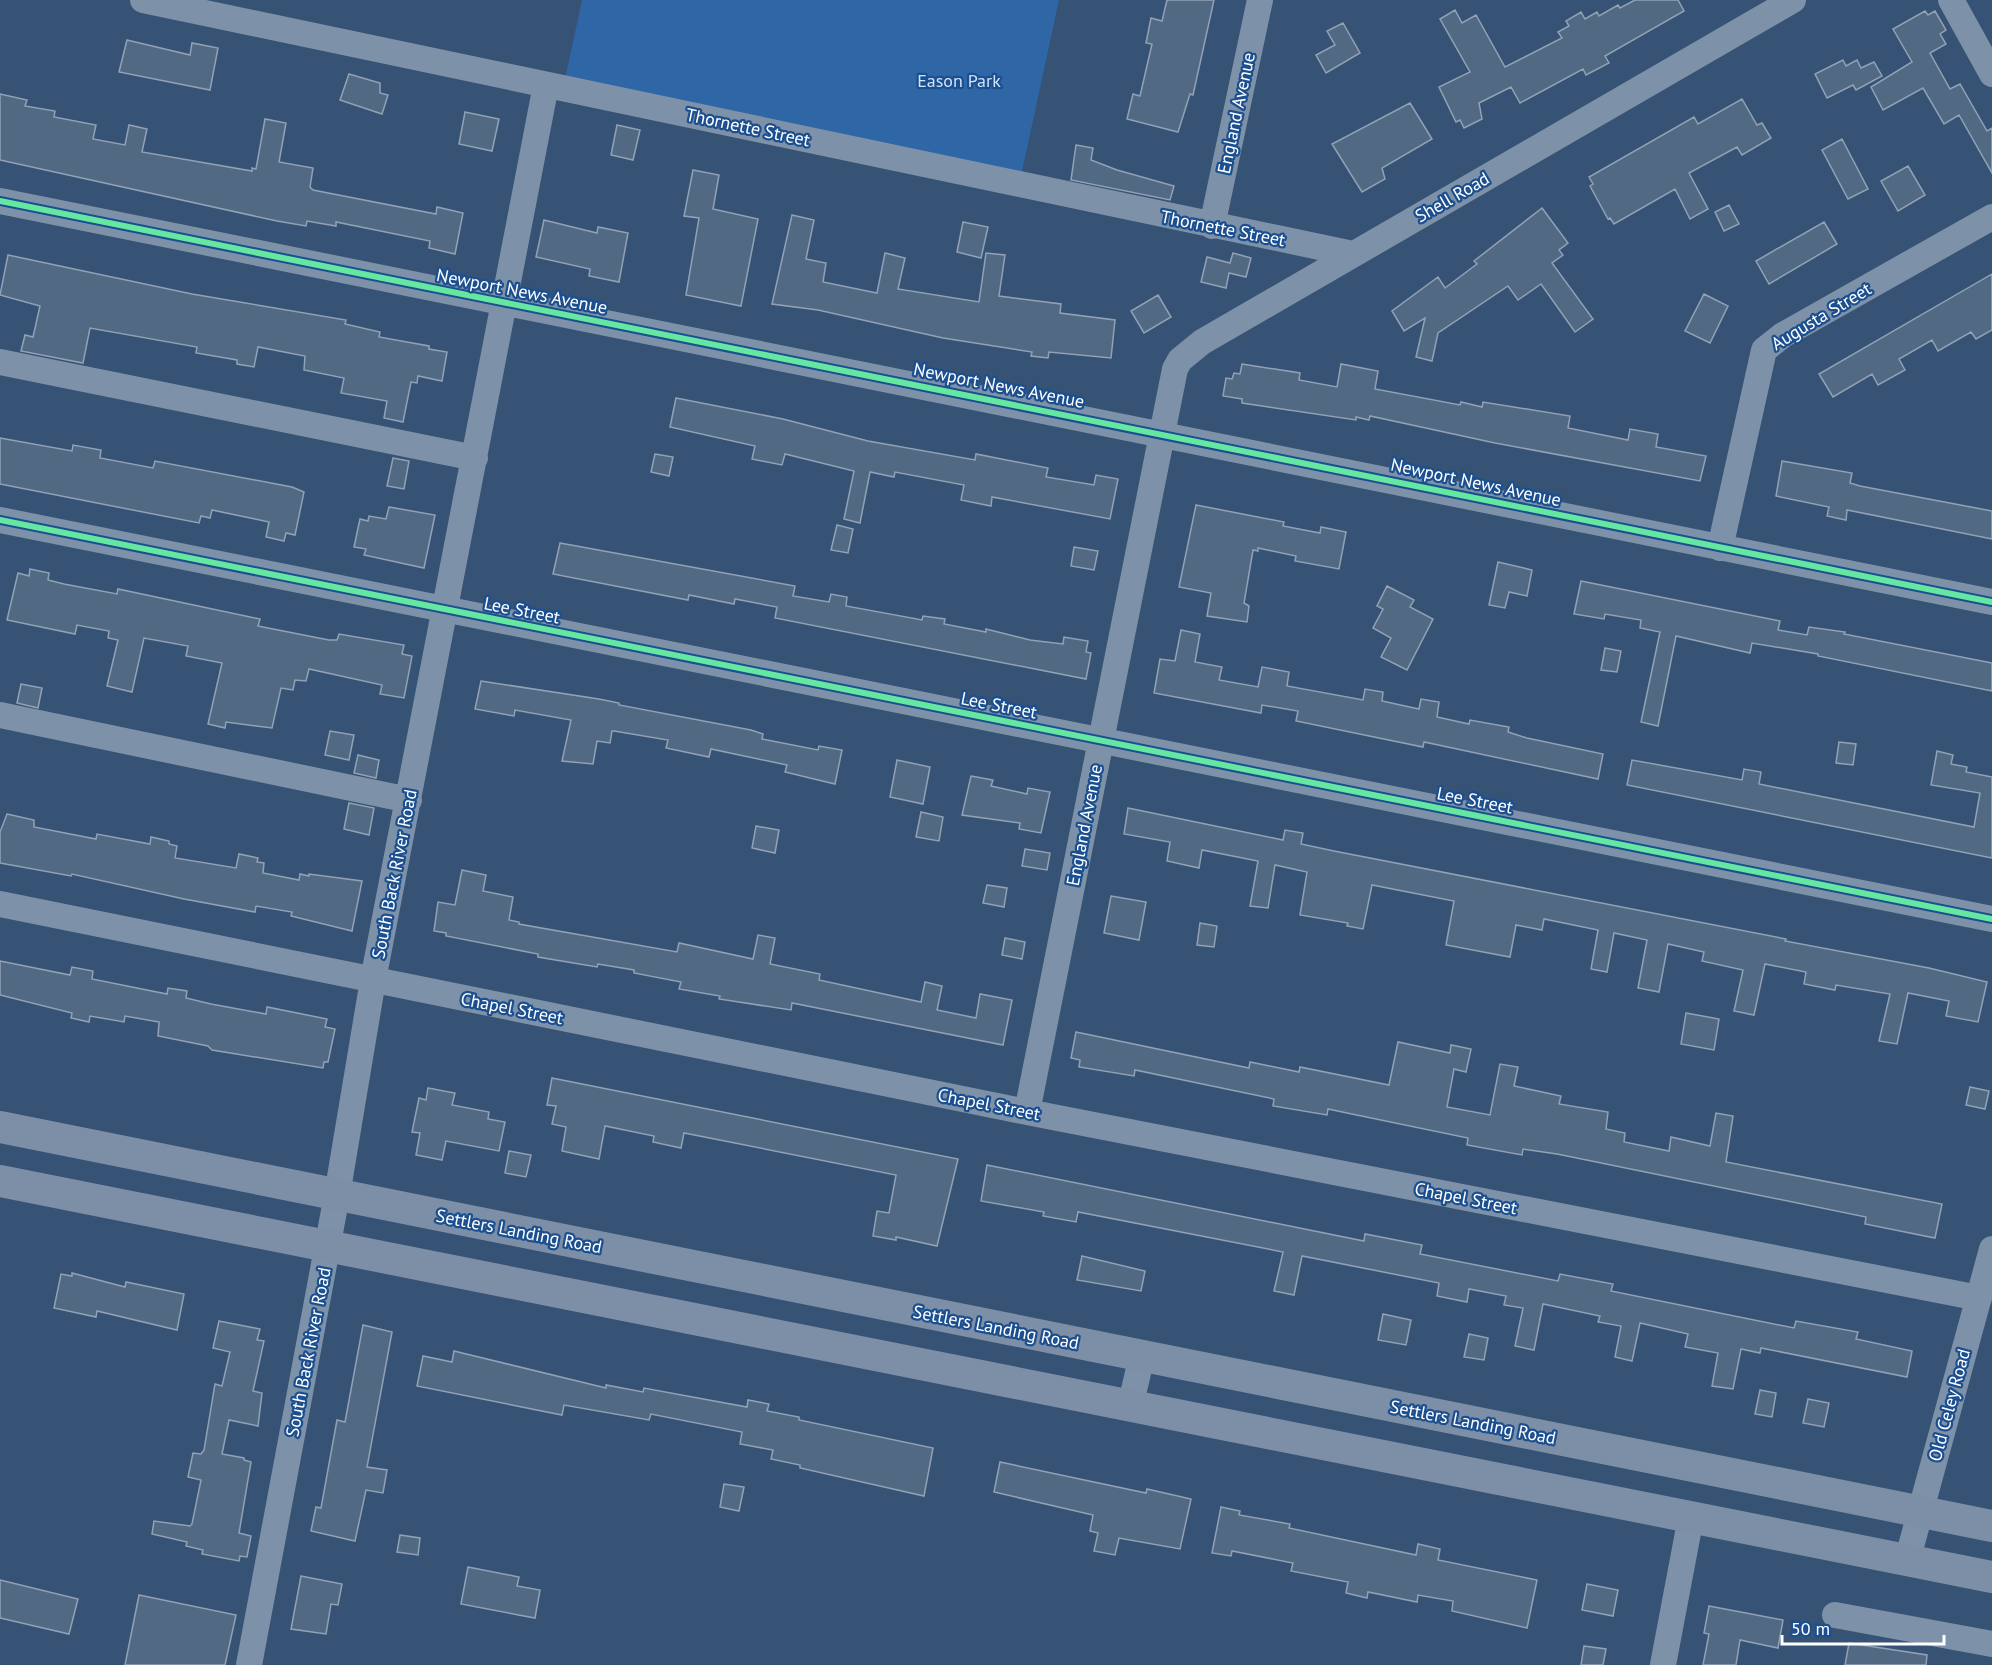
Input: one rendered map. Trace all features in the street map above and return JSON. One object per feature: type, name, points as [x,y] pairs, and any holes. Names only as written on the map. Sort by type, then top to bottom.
[{"type":"main road","name":"Settlers Landing Road","points":[[0,1127],[1992,1526]]},
{"type":"main road","points":[[0,1181],[1992,1577]]},
{"type":"street","name":"Thornette Street","points":[[143,0],[1353,254]]},
{"type":"street","name":"England Avenue","points":[[1212,226],[1260,0]]},
{"type":"street","name":"Shell Road","points":[[1163,433],[1175,369],[1179,360],[1202,342],[1793,0]]},
{"type":"street","points":[[1951,0],[1992,74]]},
{"type":"street","name":"South Back River Road","points":[[249,1665],[328,1246],[373,980],[546,85]]},
{"type":"street","name":"Newport News Avenue","points":[[0,201],[1163,433],[1992,602]]},
{"type":"street","name":"Augusta Street","points":[[1720,548],[1764,350],[1784,334],[1992,217]]},
{"type":"street","points":[[0,362],[475,458]]},
{"type":"street","name":"England Avenue","points":[[1027,1112],[1163,433]]},
{"type":"street","name":"Lee Street","points":[[0,520],[1992,919]]},
{"type":"street","points":[[0,715],[409,800]]},
{"type":"street","name":"Chapel Street","points":[[0,904],[1027,1112],[1979,1298]]},
{"type":"street","name":"Old Celey Road","points":[[1907,1561],[1992,1249]]},
{"type":"street","points":[[1130,1407],[1142,1356]]},
{"type":"street","points":[[1663,1665],[1691,1517]]},
{"type":"street","points":[[1835,1615],[1992,1644]]},
{"type":"green space","name":"Eason Park","points":[[582,0],[1059,0],[1021,176],[565,79]]},
{"type":"building","points":[[1167,0],[1214,0],[1193,95],[1190,94],[1178,132],[1127,119],[1133,94],[1140,96],[1152,44],[1146,43],[1151,18],[1162,21]]},
{"type":"building","points":[[1635,0],[1678,0],[1684,11],[1605,56],[1609,63],[1586,75],[1583,69],[1520,103],[1511,87],[1479,103],[1482,119],[1464,128],[1460,120],[1456,122],[1439,87],[1470,72],[1440,19],[1455,10],[1462,23],[1476,15],[1505,67],[1562,38],[1558,32],[1569,26],[1566,21],[1581,12],[1585,19],[1597,12],[1599,16],[1618,5],[1620,8]]},
{"type":"building","points":[[1925,11],[1928,15],[1935,11],[1946,30],[1940,34],[1946,44],[1930,53],[1950,89],[1960,84],[1987,131],[1992,128],[1992,173],[1959,115],[1944,124],[1923,88],[1883,110],[1871,87],[1912,62],[1893,29]]},
{"type":"building","points":[[1343,23],[1360,53],[1326,73],[1316,55],[1335,45],[1327,31]]},
{"type":"building","points":[[127,40],[190,55],[192,43],[218,48],[210,90],[119,72]]},
{"type":"building","points":[[1843,60],[1846,66],[1857,60],[1861,68],[1874,62],[1882,76],[1856,90],[1853,85],[1827,98],[1815,74]]},
{"type":"building","points":[[349,74],[380,83],[380,93],[388,95],[382,114],[340,100]]},
{"type":"building","points":[[0,94],[27,100],[25,106],[55,111],[54,117],[96,125],[93,139],[125,145],[129,125],[147,129],[142,152],[252,171],[252,168],[256,169],[265,119],[286,123],[279,162],[313,168],[310,187],[313,190],[436,214],[437,207],[463,213],[455,254],[429,248],[430,241],[336,222],[336,226],[307,221],[306,226],[277,221],[0,160]]},
{"type":"building","points":[[1742,99],[1757,125],[1762,123],[1771,138],[1742,155],[1737,147],[1689,173],[1708,209],[1690,219],[1675,189],[1614,224],[1610,218],[1608,219],[1590,186],[1593,184],[1589,177],[1694,117],[1698,124]]},
{"type":"building","points":[[1410,103],[1432,139],[1382,168],[1385,179],[1362,192],[1332,144]]},
{"type":"building","points":[[465,112],[499,119],[492,151],[459,144]]},
{"type":"building","points":[[617,125],[640,130],[633,160],[611,155]]},
{"type":"building","points":[[1842,139],[1868,189],[1848,199],[1822,150]]},
{"type":"building","points":[[1076,145],[1093,148],[1091,160],[1174,186],[1170,200],[1071,180]]},
{"type":"building","points":[[1908,166],[1925,195],[1898,211],[1881,181]]},
{"type":"building","points":[[693,170],[719,175],[713,209],[758,219],[741,306],[686,295],[699,218],[684,216]]},
{"type":"building","points":[[1729,205],[1739,224],[1724,231],[1715,212]]},
{"type":"building","points":[[1542,208],[1568,243],[1559,250],[1563,255],[1552,263],[1593,319],[1575,332],[1541,284],[1518,300],[1508,286],[1438,333],[1432,361],[1416,357],[1425,318],[1404,331],[1392,311],[1438,277],[1445,288],[1477,264],[1474,261]]},
{"type":"building","points":[[792,215],[814,220],[806,259],[826,263],[823,282],[877,293],[885,253],[905,258],[898,289],[979,302],[986,253],[1005,255],[999,296],[1061,304],[1060,313],[1115,320],[1111,358],[1049,352],[1048,358],[1031,356],[1032,352],[943,338],[818,310],[772,304]]},
{"type":"building","points":[[544,220],[597,233],[598,227],[628,233],[619,282],[589,276],[590,269],[536,257]]},
{"type":"building","points":[[963,222],[988,227],[981,258],[957,252]]},
{"type":"building","points":[[1824,222],[1837,244],[1769,284],[1756,261]]},
{"type":"building","points":[[1233,253],[1251,258],[1246,277],[1229,273],[1226,288],[1201,282],[1207,257],[1230,263]]},
{"type":"building","points":[[8,255],[192,294],[346,320],[345,324],[380,332],[379,337],[429,346],[429,349],[447,352],[442,381],[418,376],[417,383],[411,382],[403,422],[384,418],[387,401],[341,393],[344,378],[304,370],[305,356],[258,347],[254,367],[237,364],[237,360],[196,353],[197,347],[90,328],[83,363],[21,351],[25,335],[33,337],[40,306],[0,295]]},
{"type":"building","points":[[1992,274],[1992,330],[1976,339],[1971,332],[1938,351],[1932,340],[1899,359],[1905,370],[1878,385],[1872,374],[1833,397],[1819,374]]},
{"type":"building","points":[[1704,294],[1728,306],[1710,343],[1685,331]]},
{"type":"building","points":[[1158,295],[1171,317],[1144,333],[1131,311]]},
{"type":"building","points":[[1242,364],[1300,373],[1299,380],[1337,387],[1341,364],[1378,371],[1375,389],[1460,405],[1461,402],[1482,407],[1483,402],[1570,416],[1568,428],[1628,440],[1630,429],[1658,434],[1656,447],[1706,456],[1700,481],[1495,443],[1370,416],[1369,420],[1356,417],[1356,420],[1242,403],[1242,399],[1223,396],[1226,378],[1232,379],[1234,373],[1240,374]]},
{"type":"building","points":[[676,398],[783,419],[868,441],[975,460],[976,454],[1048,468],[1046,477],[1094,485],[1096,475],[1118,479],[1110,519],[992,497],[991,506],[961,500],[964,485],[895,472],[894,477],[870,472],[860,523],[844,519],[854,471],[785,454],[782,465],[752,459],[755,446],[670,427]]},
{"type":"building","points":[[0,438],[72,451],[73,445],[101,450],[100,458],[153,468],[155,461],[292,487],[304,492],[295,535],[286,533],[284,541],[266,537],[269,522],[212,510],[210,518],[201,516],[199,523],[0,484]]},
{"type":"building","points":[[655,454],[673,457],[669,476],[651,472]]},
{"type":"building","points":[[393,458],[409,461],[404,489],[387,486]]},
{"type":"building","points":[[1782,461],[1852,473],[1850,483],[1860,486],[1992,511],[1992,539],[1847,510],[1846,520],[1827,516],[1829,507],[1776,496]]},
{"type":"building","points":[[1196,505],[1284,522],[1283,526],[1320,533],[1321,527],[1346,532],[1339,569],[1295,561],[1296,556],[1258,548],[1258,551],[1253,550],[1244,603],[1249,606],[1247,622],[1207,616],[1211,593],[1179,587]]},
{"type":"building","points":[[389,507],[435,515],[424,568],[364,555],[366,549],[354,547],[360,519],[368,521],[369,516],[386,519]]},
{"type":"building","points":[[837,525],[853,529],[848,553],[831,550]]},
{"type":"building","points":[[560,543],[795,586],[793,596],[829,602],[831,594],[847,597],[846,606],[922,620],[923,616],[945,619],[944,624],[986,632],[986,629],[1030,640],[1063,644],[1064,637],[1088,641],[1086,652],[1091,653],[1086,679],[775,618],[777,607],[735,599],[734,604],[689,595],[688,600],[553,574]]},
{"type":"building","points":[[1074,547],[1098,551],[1094,570],[1071,566]]},
{"type":"building","points":[[1498,562],[1532,570],[1527,596],[1509,592],[1505,608],[1489,605]]},
{"type":"building","points":[[30,569],[49,573],[48,580],[64,584],[117,594],[118,589],[260,619],[258,626],[329,640],[337,640],[339,634],[404,645],[402,654],[412,656],[404,698],[380,694],[382,685],[309,669],[306,681],[295,680],[293,690],[281,688],[272,728],[226,722],[225,728],[208,724],[222,663],[186,656],[188,646],[144,638],[132,692],[107,686],[118,640],[108,638],[109,631],[77,625],[75,634],[7,620],[18,573],[29,576]]},
{"type":"building","points":[[1581,581],[1780,621],[1778,630],[1807,635],[1809,627],[1845,632],[1844,634],[1992,663],[1992,691],[1818,656],[1818,654],[1752,643],[1750,653],[1676,636],[1658,726],[1641,722],[1660,632],[1640,628],[1641,620],[1605,614],[1604,619],[1574,614]]},
{"type":"building","points":[[1387,586],[1414,600],[1410,607],[1433,619],[1407,670],[1381,657],[1391,638],[1373,628],[1383,609],[1377,606]]},
{"type":"building","points":[[1181,630],[1200,634],[1195,662],[1222,667],[1219,680],[1258,687],[1262,667],[1289,672],[1287,686],[1363,700],[1365,689],[1383,692],[1382,701],[1419,709],[1421,699],[1439,702],[1437,717],[1469,724],[1470,720],[1509,727],[1508,732],[1527,738],[1603,754],[1598,779],[1424,742],[1423,747],[1296,721],[1298,711],[1262,705],[1261,713],[1154,693],[1160,659],[1175,661]]},
{"type":"building","points":[[1605,648],[1621,651],[1617,672],[1601,670]]},
{"type":"building","points":[[481,681],[599,699],[619,703],[619,705],[751,730],[763,734],[762,739],[818,750],[819,746],[842,750],[835,784],[785,772],[787,765],[711,749],[709,757],[666,748],[668,740],[614,731],[612,731],[610,743],[597,741],[593,764],[562,761],[571,720],[515,710],[514,716],[475,709]]},
{"type":"building","points":[[21,684],[42,688],[38,708],[17,703]]},
{"type":"building","points":[[330,731],[354,735],[349,760],[325,755]]},
{"type":"building","points":[[1839,742],[1856,744],[1853,765],[1836,763]]},
{"type":"building","points":[[1937,751],[1953,755],[1951,764],[1967,767],[1966,772],[1992,777],[1992,858],[1627,785],[1632,760],[1742,780],[1744,769],[1761,772],[1759,784],[1974,827],[1980,793],[1931,785]]},
{"type":"building","points":[[358,755],[379,760],[376,778],[354,773]]},
{"type":"building","points":[[897,760],[930,767],[923,804],[890,797]]},
{"type":"building","points":[[971,776],[993,780],[991,786],[1027,794],[1028,788],[1050,792],[1041,833],[1019,829],[1020,823],[962,815]]},
{"type":"building","points":[[349,803],[374,808],[369,835],[344,829]]},
{"type":"building","points":[[1128,808],[1283,840],[1285,830],[1303,833],[1301,844],[1786,939],[1785,941],[1929,968],[1987,982],[1978,1022],[1946,1016],[1949,1001],[1908,993],[1897,1044],[1879,1041],[1890,994],[1836,985],[1835,990],[1804,984],[1806,972],[1765,964],[1754,1015],[1734,1011],[1743,970],[1702,961],[1704,952],[1668,944],[1659,992],[1638,988],[1647,940],[1614,933],[1607,972],[1591,969],[1598,930],[1544,919],[1542,930],[1516,925],[1510,957],[1446,945],[1454,901],[1372,885],[1363,929],[1347,926],[1348,923],[1300,915],[1307,872],[1275,865],[1268,908],[1250,906],[1258,861],[1202,850],[1199,868],[1167,861],[1170,842],[1124,834]]},
{"type":"building","points":[[921,812],[943,817],[939,841],[916,837]]},
{"type":"building","points":[[7,814],[34,820],[34,827],[96,839],[97,834],[150,844],[151,837],[169,841],[169,844],[177,846],[175,858],[236,868],[239,854],[258,858],[257,862],[264,863],[263,873],[299,880],[300,874],[309,876],[309,874],[362,881],[352,931],[291,916],[292,912],[256,906],[255,912],[72,874],[71,876],[0,863],[0,832]]},
{"type":"building","points":[[756,826],[779,830],[775,853],[752,848]]},
{"type":"building","points":[[1025,849],[1050,853],[1047,870],[1022,866]]},
{"type":"building","points":[[462,870],[486,875],[483,891],[513,897],[509,920],[519,922],[519,924],[677,952],[679,943],[753,959],[758,935],[775,938],[770,964],[820,974],[819,980],[921,1002],[925,982],[942,986],[937,1010],[976,1018],[980,994],[1012,1000],[1003,1045],[792,1003],[791,1010],[719,999],[720,996],[679,989],[681,982],[634,973],[634,970],[598,964],[597,967],[538,957],[538,954],[446,936],[446,933],[434,931],[438,902],[455,905]]},
{"type":"building","points":[[987,885],[1007,888],[1004,907],[983,903]]},
{"type":"building","points":[[1111,896],[1146,902],[1139,940],[1104,933]]},
{"type":"building","points":[[1200,923],[1217,926],[1214,947],[1197,945]]},
{"type":"building","points":[[1005,938],[1025,942],[1022,959],[1002,955]]},
{"type":"building","points":[[0,961],[70,975],[72,967],[93,971],[92,979],[167,994],[168,988],[187,991],[186,998],[211,1004],[266,1014],[267,1007],[327,1019],[325,1027],[335,1029],[328,1062],[324,1062],[323,1068],[212,1050],[208,1046],[158,1036],[159,1022],[125,1016],[124,1022],[90,1016],[89,1022],[71,1018],[72,1013],[0,995]]},
{"type":"building","points":[[1686,1013],[1719,1019],[1714,1050],[1681,1044]]},
{"type":"building","points":[[1076,1032],[1249,1068],[1250,1062],[1299,1072],[1300,1067],[1389,1085],[1398,1042],[1450,1053],[1451,1045],[1471,1049],[1466,1072],[1454,1069],[1447,1107],[1490,1115],[1500,1064],[1518,1067],[1514,1086],[1561,1096],[1559,1104],[1608,1112],[1606,1129],[1625,1133],[1624,1142],[1669,1151],[1671,1137],[1710,1146],[1716,1113],[1733,1116],[1726,1162],[1942,1204],[1935,1238],[1865,1224],[1866,1217],[1557,1154],[1523,1149],[1522,1155],[1467,1145],[1468,1138],[1328,1109],[1327,1115],[1273,1106],[1274,1099],[1135,1070],[1134,1076],[1079,1067],[1080,1060],[1071,1058]]},
{"type":"building","points":[[552,1078],[958,1159],[937,1246],[896,1237],[896,1240],[873,1236],[877,1211],[889,1213],[896,1175],[684,1133],[681,1148],[653,1142],[654,1136],[605,1126],[599,1159],[562,1151],[566,1127],[552,1124],[556,1106],[547,1105]]},
{"type":"building","points":[[1970,1087],[1989,1091],[1985,1109],[1966,1105]]},
{"type":"building","points":[[428,1088],[455,1093],[452,1105],[489,1112],[488,1119],[505,1122],[499,1151],[446,1141],[442,1160],[416,1155],[420,1133],[412,1132],[419,1098],[426,1100]]},
{"type":"building","points":[[509,1151],[531,1155],[526,1177],[505,1173]]},
{"type":"building","points":[[987,1165],[1364,1241],[1365,1234],[1422,1245],[1420,1254],[1558,1281],[1560,1274],[1613,1284],[1611,1291],[1794,1328],[1796,1321],[1858,1332],[1856,1339],[1912,1351],[1907,1377],[1761,1348],[1760,1353],[1741,1349],[1733,1389],[1712,1386],[1718,1353],[1685,1347],[1688,1334],[1640,1323],[1632,1361],[1615,1357],[1621,1326],[1598,1322],[1600,1316],[1543,1304],[1534,1350],[1515,1346],[1523,1308],[1504,1305],[1506,1296],[1469,1289],[1467,1302],[1437,1296],[1439,1283],[1302,1256],[1294,1295],[1274,1291],[1283,1252],[1078,1212],[1076,1222],[1043,1216],[1044,1212],[981,1201]]},
{"type":"building","points":[[1082,1256],[1145,1271],[1141,1291],[1077,1280]]},
{"type":"building","points":[[72,1273],[125,1287],[126,1282],[184,1294],[177,1330],[97,1311],[96,1317],[54,1308],[61,1274],[72,1276]]},
{"type":"building","points":[[1383,1314],[1411,1320],[1406,1345],[1378,1340]]},
{"type":"building","points":[[219,1321],[260,1329],[257,1340],[264,1341],[253,1391],[262,1393],[258,1426],[229,1420],[222,1454],[244,1458],[251,1462],[239,1533],[251,1536],[247,1557],[240,1556],[239,1561],[202,1554],[203,1550],[186,1546],[187,1542],[152,1534],[154,1521],[190,1526],[192,1524],[201,1480],[188,1477],[193,1453],[201,1454],[204,1450],[215,1384],[222,1386],[230,1352],[213,1348]]},
{"type":"building","points":[[363,1325],[392,1332],[367,1467],[387,1470],[383,1493],[366,1490],[355,1541],[311,1531],[316,1507],[321,1508],[337,1420],[345,1422]]},
{"type":"building","points":[[1469,1334],[1488,1338],[1484,1360],[1464,1357]]},
{"type":"building","points":[[454,1351],[606,1388],[606,1385],[643,1392],[644,1388],[747,1407],[748,1400],[769,1404],[767,1411],[799,1417],[799,1420],[933,1448],[924,1496],[800,1468],[800,1465],[771,1459],[773,1450],[740,1444],[742,1432],[651,1414],[649,1420],[564,1405],[562,1415],[417,1386],[423,1356],[452,1362]]},
{"type":"building","points":[[1760,1390],[1776,1393],[1772,1417],[1755,1414]]},
{"type":"building","points":[[1808,1399],[1829,1403],[1824,1427],[1803,1423]]},
{"type":"building","points":[[1000,1462],[1146,1493],[1147,1489],[1191,1499],[1180,1549],[1119,1538],[1115,1555],[1094,1551],[1098,1533],[1090,1531],[1093,1515],[994,1492]]},
{"type":"building","points":[[724,1484],[744,1487],[739,1511],[720,1507]]},
{"type":"building","points":[[1221,1507],[1240,1511],[1239,1515],[1290,1524],[1289,1528],[1416,1555],[1418,1544],[1440,1549],[1438,1560],[1537,1580],[1527,1628],[1452,1611],[1453,1601],[1418,1595],[1417,1602],[1368,1592],[1367,1598],[1346,1593],[1348,1582],[1291,1571],[1293,1563],[1232,1551],[1231,1556],[1212,1553]]},
{"type":"building","points":[[400,1535],[420,1538],[418,1555],[397,1552]]},
{"type":"building","points":[[468,1567],[519,1577],[517,1586],[540,1590],[535,1618],[461,1604]]},
{"type":"building","points":[[301,1576],[342,1584],[338,1605],[331,1604],[326,1634],[291,1629]]},
{"type":"building","points":[[0,1580],[78,1599],[69,1634],[0,1618]]},
{"type":"building","points":[[1587,1584],[1618,1590],[1613,1616],[1582,1610]]},
{"type":"building","points":[[139,1595],[236,1615],[225,1665],[125,1665]]},
{"type":"building","points":[[1709,1606],[1783,1620],[1778,1648],[1740,1640],[1736,1665],[1703,1665],[1709,1634],[1704,1633]]},
{"type":"building","points":[[1849,1643],[1927,1655],[1926,1665],[1845,1665]]},
{"type":"building","points":[[1584,1646],[1606,1649],[1603,1665],[1581,1665]]},
{"type":"cycle path","points":[[0,201],[1992,602]]},
{"type":"cycle path","points":[[0,520],[1992,919]]}]
